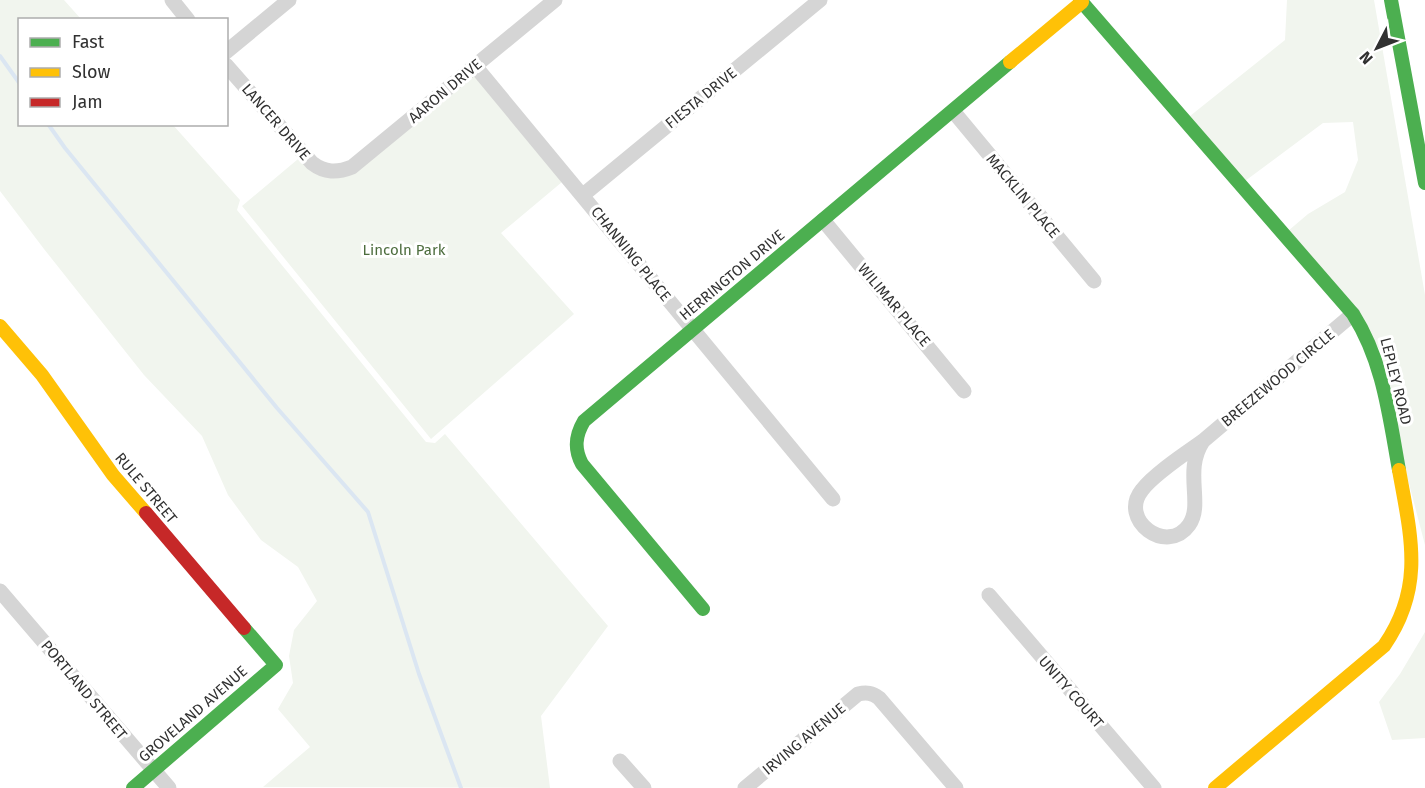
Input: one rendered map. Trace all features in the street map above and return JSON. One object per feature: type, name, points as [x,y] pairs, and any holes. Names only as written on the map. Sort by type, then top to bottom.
[{"type":"main road","points":[[1390,0],[1425,183]]},
{"type":"main road","name":"HERRINGTON DRIVE","points":[[703,609],[582,464],[575,449],[575,438],[584,421],[1081,1]]},
{"type":"main road","name":"LEPLEY ROAD","points":[[1081,1],[1353,314],[1372,345],[1387,406],[1416,566],[1412,601],[1401,625],[1384,646],[1215,788]]},
{"type":"main road","name":"RULE STREET","points":[[0,326],[42,375],[113,475],[276,665]]},
{"type":"main road","name":"GROVELAND AVENUE","points":[[133,788],[276,665]]},
{"type":"street","points":[[172,0],[186,18]]},
{"type":"street","points":[[228,50],[289,0]]},
{"type":"street","name":"AARON DRIVE","points":[[332,172],[342,172],[352,167],[555,0]]},
{"type":"street","name":"FIESTA DRIVE","points":[[583,195],[820,0]]},
{"type":"street","name":"CHANNING PLACE","points":[[475,66],[833,499]]},
{"type":"street","name":"LANCER DRIVE","points":[[228,67],[312,163],[332,172]]},
{"type":"street","name":"MACKLIN PLACE","points":[[952,111],[1094,281]]},
{"type":"street","name":"WILIMAR PLACE","points":[[823,220],[964,391]]},
{"type":"street","name":"BREEZEWOOD CIRCLE","points":[[1203,441],[1194,459],[1195,511],[1192,520],[1180,534],[1170,537],[1150,533],[1137,517],[1136,507],[1142,490],[1353,314]]},
{"type":"street","name":"PORTLAND STREET","points":[[0,591],[169,788]]},
{"type":"street","name":"UNITY COURT","points":[[989,595],[1154,788]]},
{"type":"street","name":"IRVING AVENUE","points":[[745,788],[850,700],[865,692],[872,693],[879,698],[956,788]]},
{"type":"street","points":[[620,761],[644,788]]},
{"type":"green space","points":[[0,0],[64,0],[80,18],[18,18],[18,126],[174,126],[240,200],[237,210],[426,442],[435,443],[445,434],[608,626],[541,716],[550,788],[263,787],[310,747],[278,709],[293,683],[289,656],[294,630],[317,601],[298,567],[261,540],[228,495],[202,436],[144,375],[0,191]]},
{"type":"green space","points":[[1287,0],[1374,0],[1425,295],[1425,545],[1407,476],[1381,351],[1288,231],[1308,214],[1345,192],[1358,160],[1353,122],[1323,123],[1245,181],[1190,116],[1285,40]]},
{"type":"green space","name":"Lincoln Park","points":[[475,66],[568,177],[501,233],[574,314],[431,439],[242,206],[304,154],[342,172]]},
{"type":"green space","points":[[1425,632],[1425,738],[1392,740],[1379,702],[1400,674]]},
{"type":"waterway","points":[[0,56],[18,81]]},
{"type":"waterway","points":[[49,126],[277,408],[368,512],[419,674],[461,788]]},
{"type":"traffic: fast","points":[[1080,0],[1353,314],[1371,350],[1384,389],[1399,470]]},
{"type":"traffic: fast","points":[[1391,0],[1425,183]]},
{"type":"traffic: fast","points":[[703,609],[582,464],[577,442],[584,421],[1010,62]]},
{"type":"traffic: fast","points":[[133,788],[276,665],[244,628]]},
{"type":"traffic: slow","points":[[1010,62],[1082,2]]},
{"type":"traffic: slow","points":[[0,326],[42,375],[113,475],[146,513]]},
{"type":"traffic: slow","points":[[1215,788],[1384,646],[1397,624],[1410,582],[1411,561],[1399,470]]},
{"type":"traffic: jam","points":[[146,513],[244,628]]}]
